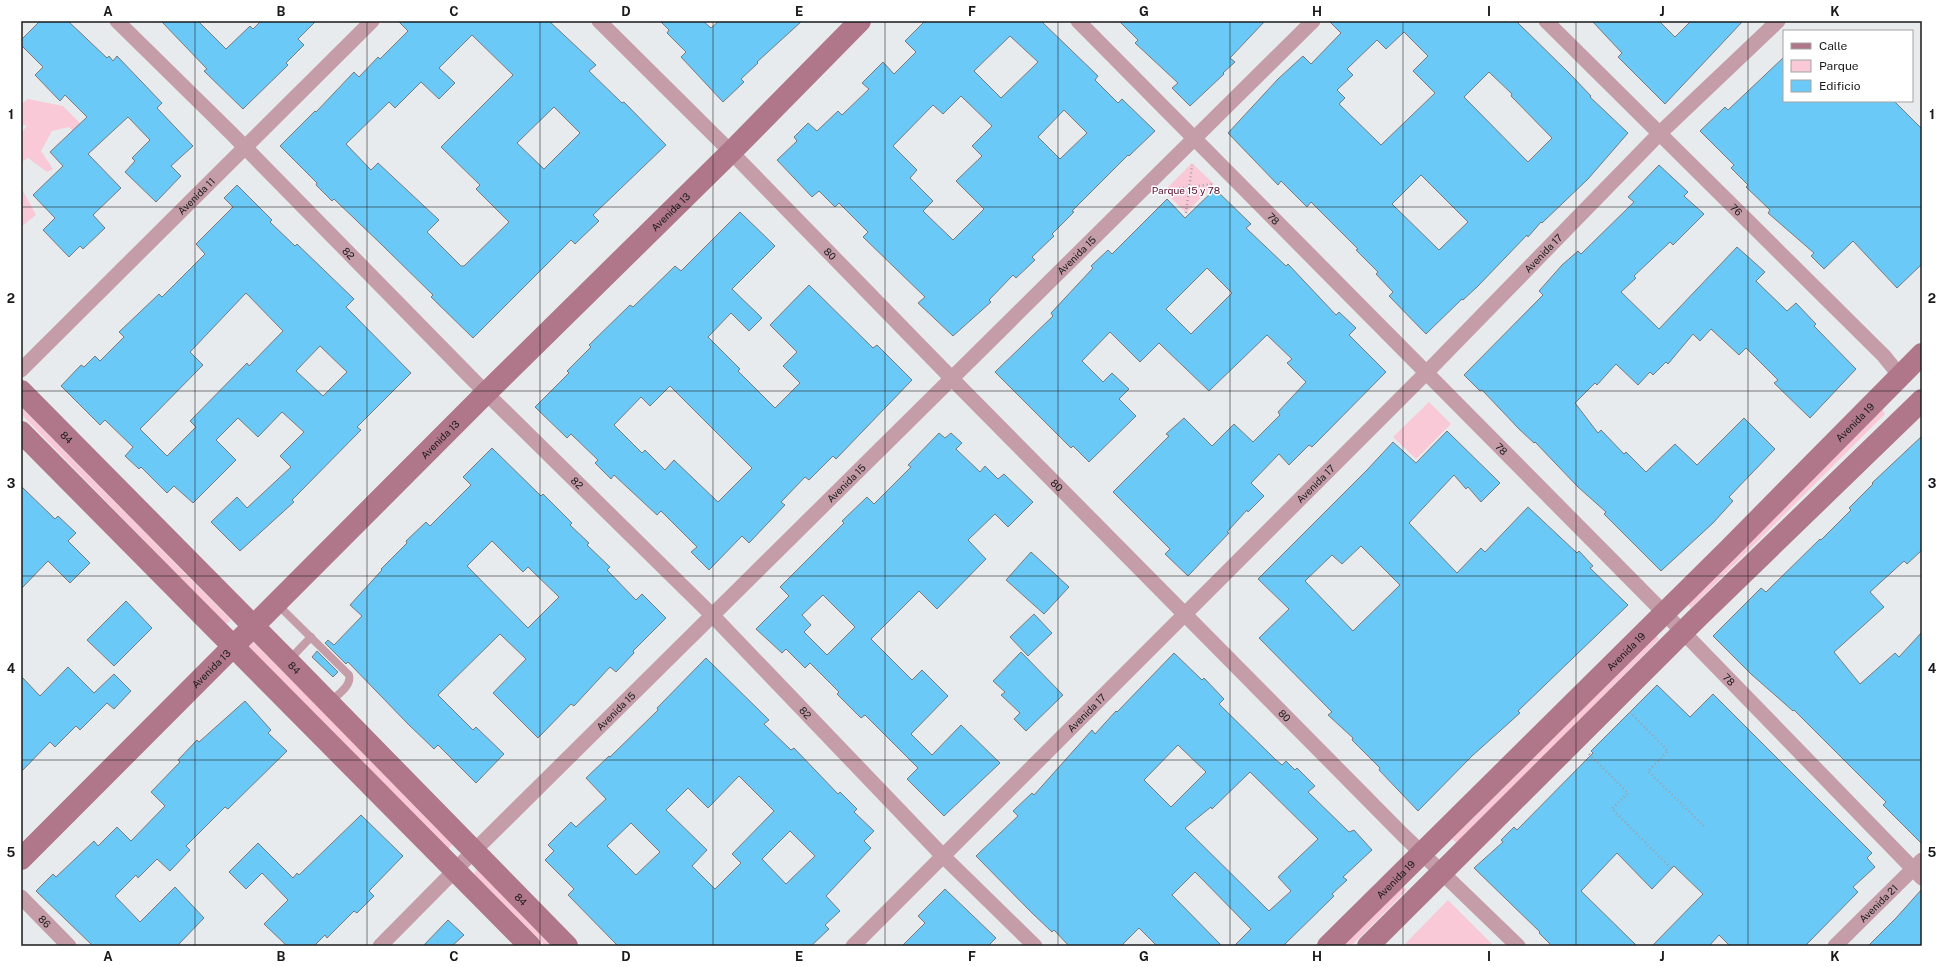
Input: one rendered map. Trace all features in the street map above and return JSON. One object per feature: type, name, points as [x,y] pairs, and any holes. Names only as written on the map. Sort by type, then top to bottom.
[{"type":"main road","name":"Avenida 13","points":[[21,859],[486,393],[731,152],[860,21]]},
{"type":"main road","name":"Avenida 19","points":[[1328,946],[1663,612],[1729,549],[1922,354]]},
{"type":"main road","name":"76","points":[[1900,376],[1922,400]]},
{"type":"main road","name":"84","points":[[21,391],[329,702],[473,852],[567,946]]},
{"type":"main road","points":[[1368,946],[1443,873],[1683,632],[1922,400]]},
{"type":"main road","points":[[21,432],[530,946]]},
{"type":"street","name":"82","points":[[118,21],[486,393],[713,616],[943,856],[1035,946]]},
{"type":"street","name":"Avenida 11","points":[[21,370],[372,21]]},
{"type":"street","name":"80","points":[[599,21],[731,152],[951,379],[1422,852],[1518,946]]},
{"type":"street","name":"78","points":[[1078,21],[1919,869]]},
{"type":"street","name":"Avenida 15","points":[[380,946],[473,852],[1313,21]]},
{"type":"street","name":"76","points":[[1546,21],[1884,356],[1900,376]]},
{"type":"street","name":"Avenida 17","points":[[852,946],[1427,372],[1660,134],[1778,21]]},
{"type":"street","name":"Avenida 21","points":[[1835,946],[1919,869]]},
{"type":"street","name":"86","points":[[21,897],[70,946]]},
{"type":"lane","points":[[276,603],[349,675],[349,684],[329,702]]},
{"type":"lane","points":[[288,661],[311,638]]},
{"type":"path","points":[[1186,213],[1192,163]]},
{"type":"path","points":[[1164,191],[1214,184]]},
{"type":"path","points":[[1628,710],[1668,750],[1648,771],[1705,826]]},
{"type":"path","points":[[1587,752],[1628,793],[1612,809],[1671,868]]},
{"type":"green space","points":[[28,99],[63,106],[100,143],[92,151],[69,127],[52,131],[41,151],[53,169],[47,172],[28,158],[21,162],[21,133],[27,126],[21,124],[21,104]]},
{"type":"green space","name":"Parque 15 y 78","points":[[1192,163],[1214,184],[1186,213],[1164,191]]},
{"type":"green space","points":[[21,187],[36,215],[21,227]]},
{"type":"green space","points":[[1429,402],[1451,424],[1416,459],[1393,437]]},
{"type":"green space","points":[[21,407],[231,620],[226,624],[21,414]]},
{"type":"green space","points":[[1882,409],[1885,414],[1691,608],[1686,603]]},
{"type":"green space","points":[[1656,635],[1659,639],[1458,844],[1452,839]]},
{"type":"green space","points":[[249,638],[455,842],[448,849],[245,643]]},
{"type":"green space","points":[[477,869],[555,946],[545,946],[474,874]]},
{"type":"green space","points":[[1402,885],[1407,890],[1351,946],[1342,946]]},
{"type":"green space","points":[[1448,900],[1494,946],[1403,946]]},
{"type":"building","points":[[40,21],[68,21],[107,58],[109,56],[113,61],[117,56],[162,103],[157,108],[193,146],[171,166],[181,176],[156,202],[125,172],[135,161],[132,158],[150,140],[128,117],[88,154],[121,188],[93,215],[105,228],[83,249],[80,246],[69,257],[43,230],[55,218],[33,195],[63,166],[50,152],[87,117],[65,95],[60,101],[35,75],[43,67],[21,45],[21,40]]},
{"type":"building","points":[[161,21],[198,21],[226,49],[250,26],[253,29],[261,21],[316,21],[298,39],[304,45],[286,63],[288,65],[243,109],[204,71],[207,69]]},
{"type":"building","points":[[398,21],[549,21],[596,65],[589,71],[622,103],[624,102],[666,145],[593,215],[599,221],[575,244],[571,240],[473,338],[431,297],[433,295],[381,244],[334,199],[332,201],[316,185],[317,183],[280,146],[315,111],[316,112],[354,72],[359,77],[378,57],[380,59],[408,31]],"holes":[[[472,35],[513,75],[441,147],[480,185],[476,189],[509,222],[464,266],[461,266],[427,232],[439,220],[378,163],[371,170],[346,144],[389,102],[395,108],[421,82],[439,99],[455,83],[439,68]],[[554,107],[580,133],[544,169],[517,143]]]},
{"type":"building","points":[[660,21],[703,21],[711,28],[719,21],[802,21],[757,62],[758,63],[741,79],[744,82],[723,102],[681,57],[686,52],[667,33],[669,30]]},
{"type":"building","points":[[925,21],[1041,21],[1098,76],[1095,80],[1118,103],[1122,99],[1155,131],[1129,156],[1128,155],[1072,211],[1074,212],[1052,234],[1054,236],[1032,257],[1035,260],[1016,278],[1013,275],[989,300],[991,302],[953,336],[918,303],[925,297],[863,237],[868,232],[839,203],[835,207],[819,191],[812,197],[777,160],[797,141],[794,137],[808,123],[817,131],[838,111],[842,115],[869,89],[862,83],[883,62],[894,74],[916,52],[905,41]],"holes":[[[1010,36],[1038,62],[1001,98],[974,71]],[[961,96],[992,126],[972,146],[982,156],[956,181],[984,209],[953,240],[923,211],[933,201],[910,178],[917,170],[893,146],[933,105],[943,114]],[[1064,110],[1087,133],[1060,159],[1038,137]]]},
{"type":"building","points":[[1119,21],[1265,21],[1230,58],[1235,62],[1190,106],[1172,88],[1178,83],[1135,43],[1138,40]]},
{"type":"building","points":[[1329,21],[1516,21],[1570,74],[1591,96],[1590,97],[1628,133],[1588,179],[1542,223],[1541,222],[1528,237],[1527,235],[1478,286],[1463,300],[1462,299],[1426,334],[1389,296],[1393,292],[1376,274],[1378,272],[1356,250],[1358,249],[1311,202],[1307,207],[1281,181],[1278,185],[1228,133],[1278,79],[1303,56],[1311,64],[1341,33]],"holes":[[[1404,32],[1428,56],[1413,71],[1435,93],[1381,145],[1339,104],[1345,98],[1337,90],[1353,75],[1347,69],[1377,40],[1386,49]],[[1489,72],[1512,94],[1511,96],[1552,138],[1528,162],[1464,97]],[[1421,175],[1468,222],[1439,250],[1392,204]]]},
{"type":"building","points":[[1592,21],[1659,21],[1675,37],[1691,21],[1743,21],[1665,104],[1618,57],[1622,53]]},
{"type":"building","points":[[1783,58],[1783,102],[1895,102],[1922,129],[1922,264],[1897,288],[1853,241],[1824,269],[1811,256],[1814,253],[1768,213],[1770,210],[1746,187],[1748,185],[1731,168],[1734,165],[1700,131],[1725,107],[1728,110]]},
{"type":"building","points":[[1659,165],[1688,192],[1684,196],[1704,214],[1673,245],[1670,242],[1634,276],[1636,278],[1621,292],[1659,329],[1737,247],[1765,272],[1756,281],[1787,311],[1796,303],[1816,324],[1814,326],[1856,369],[1810,418],[1774,383],[1778,380],[1746,348],[1739,355],[1711,329],[1700,341],[1693,334],[1668,364],[1666,362],[1653,375],[1650,372],[1638,385],[1616,364],[1597,385],[1595,383],[1575,403],[1598,433],[1601,430],[1624,454],[1626,452],[1646,472],[1675,444],[1697,465],[1744,418],[1775,449],[1729,497],[1733,501],[1713,523],[1661,571],[1604,514],[1606,512],[1578,487],[1535,442],[1534,443],[1519,429],[1482,390],[1480,391],[1464,375],[1543,295],[1539,291],[1562,265],[1578,251],[1581,254],[1634,202],[1628,197]]},
{"type":"building","points":[[237,185],[272,220],[270,222],[295,246],[297,244],[354,299],[346,307],[411,373],[357,427],[361,430],[292,500],[294,502],[240,551],[211,522],[237,497],[247,508],[291,467],[280,456],[304,432],[282,412],[258,437],[238,418],[216,440],[236,460],[193,503],[174,486],[167,493],[141,467],[139,469],[125,456],[133,447],[105,420],[100,425],[61,386],[81,365],[84,367],[95,356],[100,361],[124,337],[119,332],[159,294],[162,297],[205,254],[196,244],[233,207],[224,198]],"holes":[[[246,293],[283,331],[249,366],[247,363],[190,421],[196,427],[167,456],[140,429],[203,365],[190,352]],[[320,346],[347,372],[323,396],[296,371]]]},
{"type":"building","points":[[1215,189],[1251,224],[1246,228],[1286,266],[1288,264],[1336,315],[1339,312],[1356,328],[1349,335],[1386,372],[1312,447],[1309,445],[1289,465],[1279,454],[1251,483],[1264,496],[1248,512],[1247,510],[1227,532],[1229,533],[1188,576],[1165,554],[1170,549],[1113,492],[1169,436],[1166,434],[1184,418],[1212,446],[1234,424],[1253,442],[1280,415],[1278,412],[1306,382],[1287,363],[1292,359],[1267,335],[1209,391],[1159,343],[1140,362],[1110,332],[1082,361],[1103,382],[1112,373],[1129,389],[1119,399],[1136,416],[1089,462],[1073,446],[1071,448],[995,372],[1053,316],[1051,313],[1093,268],[1091,266],[1108,250],[1112,254],[1167,199],[1185,218]],"holes":[[[1207,268],[1232,293],[1191,334],[1166,309]]]},
{"type":"building","points":[[740,212],[775,246],[732,289],[762,318],[749,331],[731,313],[708,337],[740,369],[738,371],[775,408],[800,383],[783,366],[797,352],[770,325],[809,285],[873,348],[877,345],[912,380],[836,459],[833,456],[809,480],[805,477],[781,502],[785,505],[749,543],[742,536],[709,570],[691,552],[697,547],[661,511],[657,515],[614,475],[611,479],[595,463],[598,460],[571,434],[567,438],[535,407],[569,373],[567,371],[591,347],[589,345],[630,305],[633,307],[675,266],[681,271]],"holes":[[[670,386],[752,468],[718,502],[674,460],[665,470],[645,450],[642,453],[614,425],[641,397],[650,406]]]},
{"type":"building","points":[[1447,431],[1500,483],[1481,502],[1468,487],[1466,489],[1454,475],[1409,523],[1457,573],[1481,548],[1485,552],[1528,507],[1577,553],[1579,551],[1593,566],[1590,568],[1628,605],[1518,711],[1520,713],[1472,756],[1418,811],[1379,770],[1380,768],[1352,740],[1353,738],[1328,715],[1332,712],[1259,638],[1289,609],[1258,579],[1393,442],[1416,463]],"holes":[[[1361,546],[1400,585],[1353,631],[1305,581],[1332,555],[1342,564]]]},
{"type":"building","points":[[939,433],[945,438],[951,433],[962,443],[956,449],[980,472],[985,466],[998,479],[1004,474],[1033,502],[1008,527],[995,514],[968,540],[986,559],[937,609],[919,591],[871,639],[912,680],[922,670],[948,696],[911,734],[932,755],[961,725],[1000,763],[944,816],[907,779],[918,768],[865,715],[861,718],[837,694],[839,692],[810,663],[805,668],[786,649],[782,653],[756,629],[789,596],[780,587],[844,523],[842,521],[867,497],[874,504],[911,467],[908,465]],"holes":[[[823,595],[855,627],[827,655],[804,632],[811,625],[802,615]]]},
{"type":"building","points":[[1922,436],[1922,550],[1907,564],[1904,561],[1870,592],[1884,607],[1834,652],[1860,684],[1895,653],[1899,657],[1922,632],[1922,844],[1883,805],[1886,802],[1794,710],[1793,711],[1751,674],[1713,636],[1761,588],[1766,592],[1820,539],[1821,540],[1851,510],[1849,508],[1873,484],[1872,483]]},
{"type":"building","points":[[492,448],[541,496],[543,494],[572,523],[570,525],[589,543],[587,545],[610,567],[607,570],[636,600],[642,594],[666,618],[633,651],[634,653],[616,672],[610,667],[574,706],[571,704],[538,738],[493,693],[526,659],[500,634],[438,695],[473,730],[476,727],[504,754],[476,783],[438,745],[434,749],[348,662],[346,664],[325,643],[328,640],[334,645],[362,616],[350,605],[382,570],[381,569],[407,543],[406,541],[426,522],[430,526],[471,485],[463,477]],"holes":[[[492,541],[523,572],[528,567],[559,597],[528,628],[467,566]]]},
{"type":"building","points":[[21,486],[55,519],[58,516],[76,533],[68,541],[90,563],[70,583],[48,561],[21,589]]},
{"type":"building","points":[[1031,552],[1069,587],[1044,614],[1006,580]]},
{"type":"building","points":[[126,601],[152,628],[114,666],[87,640]]},
{"type":"building","points":[[1034,614],[1052,633],[1028,656],[1010,637]]},
{"type":"building","points":[[317,651],[338,672],[333,677],[312,657]]},
{"type":"building","points":[[1021,652],[1063,695],[1026,731],[1014,719],[1020,713],[1001,695],[1005,692],[993,681]]},
{"type":"building","points":[[1174,653],[1202,680],[1204,678],[1224,699],[1219,704],[1275,759],[1282,765],[1286,761],[1295,770],[1297,768],[1315,786],[1308,792],[1349,832],[1354,830],[1372,850],[1343,877],[1347,880],[1332,894],[1334,896],[1283,946],[1234,946],[1251,929],[1195,872],[1172,895],[1222,946],[1157,946],[1139,928],[1121,946],[1069,946],[1054,930],[1052,932],[1031,912],[976,856],[1018,816],[1013,811],[1032,793],[1034,795],[1092,730],[1095,734],[1116,711],[1117,712]],"holes":[[[1178,745],[1206,772],[1171,807],[1144,780]],[[1250,772],[1318,839],[1278,877],[1291,891],[1269,911],[1185,828],[1211,807],[1212,809]]]},
{"type":"building","points":[[706,658],[769,720],[764,724],[791,750],[794,748],[838,794],[840,792],[857,809],[854,812],[874,831],[864,841],[871,848],[826,896],[840,911],[825,925],[829,929],[811,946],[618,946],[568,895],[574,889],[545,860],[554,851],[548,845],[571,822],[576,827],[606,799],[586,778],[609,756],[610,757],[658,710],[657,708]],"holes":[[[739,776],[774,811],[732,854],[741,863],[715,889],[692,866],[707,850],[666,810],[688,788],[708,808]],[[631,823],[660,852],[636,875],[607,846]],[[790,831],[815,856],[786,884],[762,859]]]},
{"type":"building","points":[[68,667],[94,693],[114,674],[131,691],[114,709],[107,703],[80,730],[76,726],[55,747],[50,742],[21,772],[21,676],[40,696]]},
{"type":"building","points":[[1657,685],[1690,717],[1713,694],[1872,853],[1867,858],[1875,867],[1853,887],[1858,892],[1805,946],[1730,946],[1719,935],[1709,946],[1652,946],[1703,894],[1674,866],[1652,889],[1617,853],[1581,891],[1637,946],[1552,946],[1539,933],[1540,932],[1474,868],[1503,842],[1501,840],[1514,827],[1517,830],[1593,753],[1591,751]]},
{"type":"building","points":[[245,701],[271,730],[268,733],[287,751],[228,809],[225,807],[186,846],[190,850],[170,871],[157,859],[138,878],[136,875],[115,896],[140,922],[175,887],[204,918],[177,946],[93,946],[36,891],[53,874],[56,877],[94,841],[98,846],[117,827],[131,841],[165,806],[151,792],[180,762],[178,760],[197,740],[199,742]]},
{"type":"building","points":[[361,815],[403,856],[369,891],[374,896],[357,913],[354,911],[327,938],[325,935],[314,946],[287,946],[264,924],[288,900],[262,873],[246,889],[229,872],[258,843],[293,878],[297,873],[299,875]]},
{"type":"building","points":[[945,889],[996,938],[988,946],[902,946],[925,923],[918,916]]},
{"type":"building","points":[[1922,889],[1922,946],[1868,946],[1896,918]]},
{"type":"building","points":[[448,920],[464,935],[452,946],[423,946]]}]
